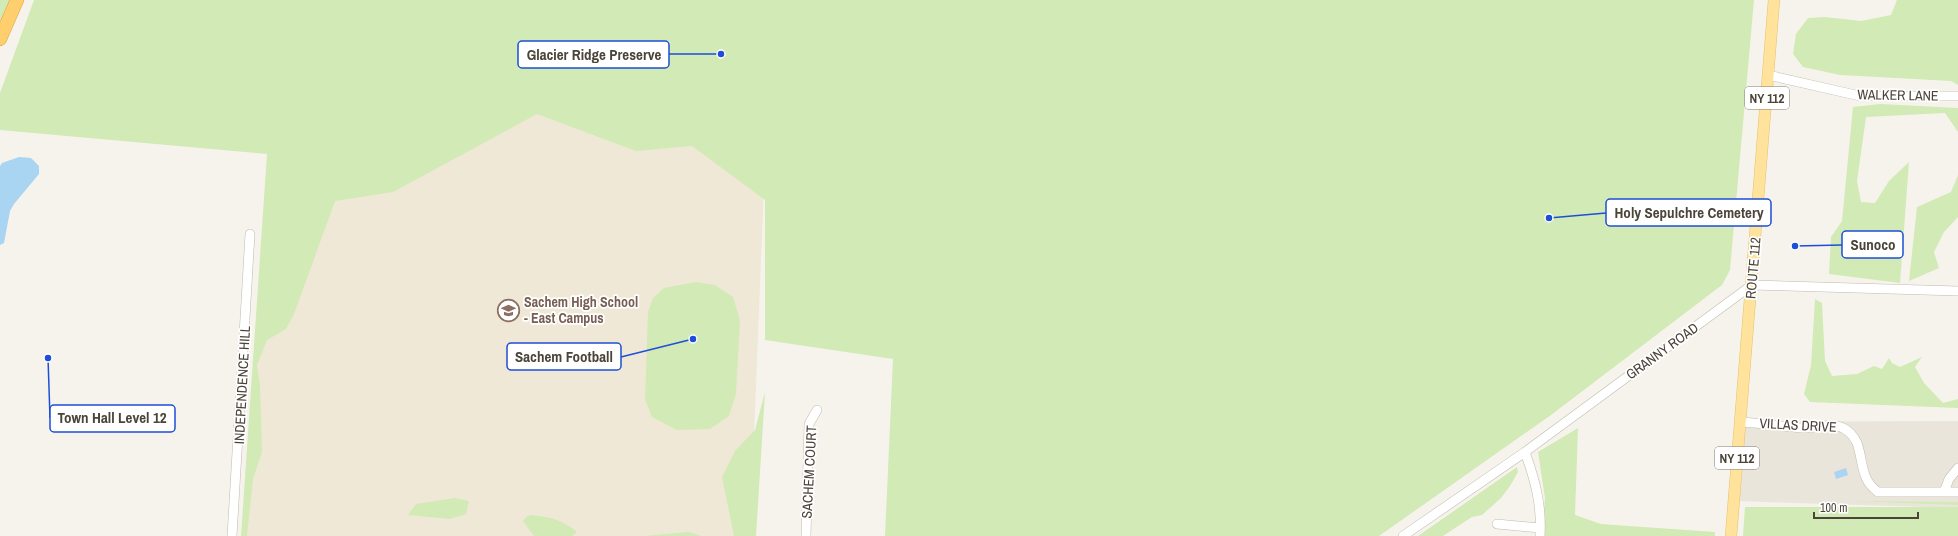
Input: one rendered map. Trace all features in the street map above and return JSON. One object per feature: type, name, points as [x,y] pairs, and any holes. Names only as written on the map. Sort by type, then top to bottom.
[{"type":"highway","points":[[0,39],[17,0]]},
{"type":"main road","name":"ROUTE 112","points":[[1731,536],[1774,0]]},
{"type":"street","name":"WALKER LANE","points":[[1768,75],[1860,96],[1958,96]]},
{"type":"street","name":"INDEPENDENCE HILL","points":[[232,536],[250,234]]},
{"type":"street","points":[[1752,285],[1851,289],[1958,290]]},
{"type":"street","name":"GRANNY ROAD","points":[[1403,536],[1525,452],[1752,285]]},
{"type":"street","name":"SACHEM COURT","points":[[806,536],[809,424],[817,410]]},
{"type":"street","name":"VILLAS DRIVE","points":[[1740,422],[1781,424],[1801,428],[1843,427],[1851,432],[1857,443],[1866,480],[1878,492],[1958,492]]},
{"type":"street","points":[[1497,524],[1540,532],[1540,501],[1525,452]]},
{"type":"street","points":[[1944,492],[1949,479],[1958,468]]},
{"type":"shaded area","name":"Sachem High School - East Campus","points":[[279,24],[768,85],[750,536],[242,536]]},
{"type":"shaded area","points":[[1958,421],[1958,508],[1734,501],[1740,422]]},
{"type":"green space","points":[[0,0],[17,0],[8,21],[0,20]]},
{"type":"green space","points":[[34,0],[1754,0],[1730,270],[1722,285],[1551,415],[1379,536],[885,536],[893,359],[765,340],[765,200],[692,146],[636,151],[537,114],[393,192],[335,201],[294,314],[286,329],[267,340],[257,365],[260,386],[262,452],[253,479],[247,536],[241,536],[267,154],[0,130],[0,93]]},
{"type":"green space","points":[[1897,0],[1958,0],[1958,85],[1951,81],[1840,75],[1803,67],[1793,54],[1796,34],[1808,18],[1825,17],[1861,21],[1891,15]]},
{"type":"green space","points":[[1880,104],[1958,108],[1958,132],[1945,113],[1866,117],[1857,181],[1861,202],[1875,203],[1889,181],[1909,162],[1900,283],[1829,274],[1831,237],[1842,221],[1853,107]]},
{"type":"green space","points":[[1958,175],[1958,217],[1944,232],[1934,252],[1939,268],[1909,281],[1917,207],[1951,192]]},
{"type":"green space","points":[[696,282],[715,285],[733,297],[740,320],[736,394],[729,416],[710,429],[677,430],[652,417],[645,399],[648,312],[653,298],[664,288]]},
{"type":"green space","points":[[1815,299],[1822,303],[1825,361],[1832,376],[1857,374],[1874,366],[1882,369],[1889,358],[1892,363],[1900,367],[1922,357],[1915,367],[1924,383],[1943,403],[1958,399],[1958,408],[1810,402],[1804,394],[1811,365]]},
{"type":"green space","points":[[765,392],[756,536],[734,536],[722,477],[735,451],[755,430]]},
{"type":"green space","points":[[1578,428],[1575,515],[1601,524],[1715,532],[1715,536],[1542,536],[1545,498],[1538,452]]},
{"type":"green space","points":[[1517,467],[1518,472],[1510,486],[1501,498],[1482,515],[1472,517],[1443,536],[1418,536]]},
{"type":"green space","points":[[455,498],[469,501],[466,514],[450,519],[408,515],[416,504]]},
{"type":"green space","points":[[1849,501],[1958,502],[1958,505]]},
{"type":"green space","points":[[1745,507],[1958,507],[1958,536],[1743,536]]},
{"type":"green space","points":[[530,515],[555,519],[566,524],[577,532],[572,536],[534,536],[523,521]]},
{"type":"green space","points":[[689,532],[701,536],[643,536]]},
{"type":"water","points":[[19,157],[31,158],[39,166],[39,174],[10,211],[4,243],[0,245],[0,166],[2,163]]},
{"type":"water","points":[[1846,468],[1848,475],[1836,479],[1834,472]]},
{"type":"place","name":"Glacier Ridge Preserve","points":[[721,54]]},
{"type":"place","name":"Holy Sepulchre Cemetery","points":[[1549,218]]},
{"type":"place","name":"Sunoco","points":[[1795,246]]},
{"type":"place","name":"Sachem High School - East Campus","points":[[509,310]]},
{"type":"place","name":"Sachem Football","points":[[693,339]]},
{"type":"place","name":"Town Hall Level 12","points":[[48,358]]}]
